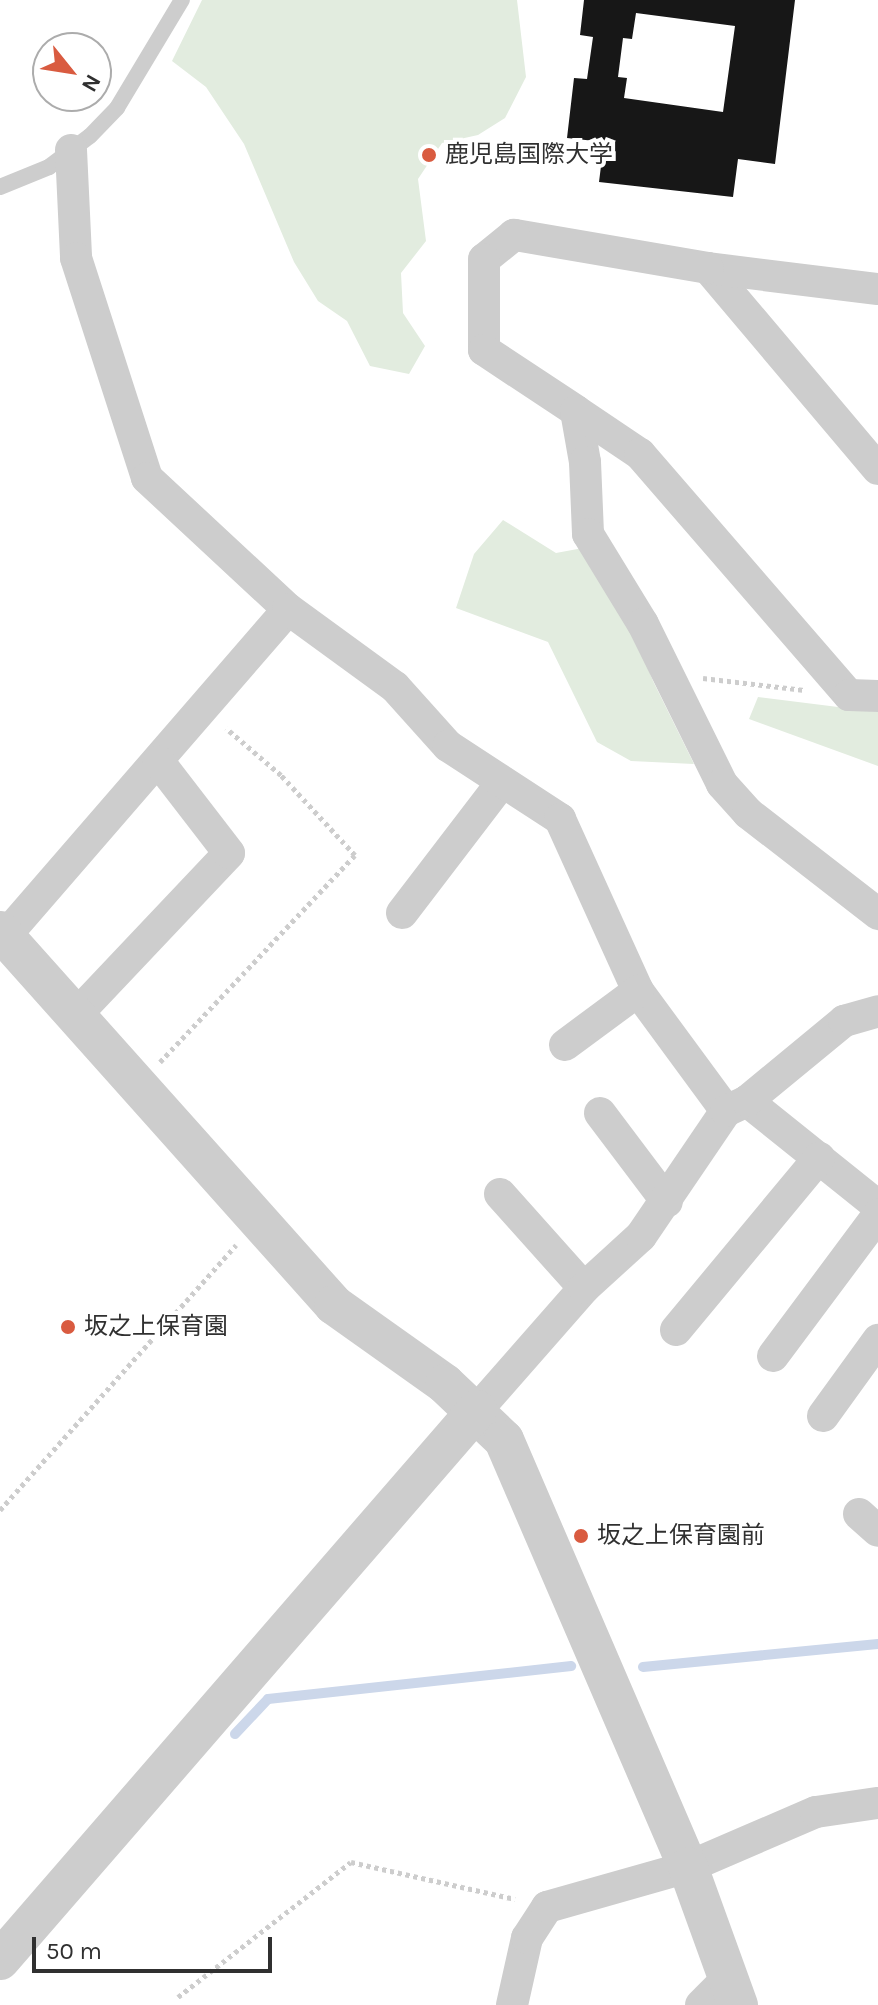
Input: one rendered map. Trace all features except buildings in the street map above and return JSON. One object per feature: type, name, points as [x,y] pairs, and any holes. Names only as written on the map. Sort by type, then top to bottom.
[{"type":"street","points":[[71,150],[76,258],[147,478],[288,609],[395,687],[448,746],[560,819],[638,991],[736,1106],[819,1158],[878,1206]]},
{"type":"street","points":[[863,696],[640,454],[484,350],[484,259],[514,235],[708,268],[878,289]]},
{"type":"street","points":[[708,268],[878,469]]},
{"type":"street","points":[[576,411],[585,462],[588,534],[669,674],[722,784],[739,804],[878,914]]},
{"type":"street","points":[[288,609],[159,762],[75,850],[2,936],[140,1083],[334,1305],[477,1410],[517,1462],[688,1867],[723,1996]]},
{"type":"street","points":[[77,1014],[229,853],[159,762]]},
{"type":"street","points":[[402,913],[502,782]]},
{"type":"street","points":[[565,1045],[638,991]]},
{"type":"street","points":[[0,1960],[584,1288],[641,1236],[736,1106],[844,1021],[878,1011]]},
{"type":"street","points":[[600,1113],[667,1202]]},
{"type":"street","points":[[676,1330],[819,1158]]},
{"type":"street","points":[[500,1194],[584,1288]]},
{"type":"street","points":[[773,1356],[878,1215]]},
{"type":"street","points":[[823,1416],[867,1377],[878,1340]]},
{"type":"street","points":[[512,2005],[527,1938],[547,1907],[688,1867],[816,1812],[878,1803]]},
{"type":"lane","points":[[0,187],[49,167],[117,108],[182,0]]},
{"type":"path","points":[[669,674],[863,696]]},
{"type":"path","points":[[140,1083],[355,855],[281,775],[203,708]]},
{"type":"path","points":[[0,1510],[258,1221]]},
{"type":"path","points":[[178,1997],[351,1862],[547,1907]]},
{"type":"shaded area","points":[[202,0],[517,0],[526,77],[505,118],[478,135],[442,143],[418,179],[426,241],[401,273],[403,313],[425,346],[409,374],[370,366],[347,321],[318,301],[294,262],[244,144],[206,87],[172,61]]},
{"type":"shaded area","points":[[503,520],[556,553],[599,545],[653,681],[694,764],[631,761],[597,742],[548,642],[456,608],[474,554]]},
{"type":"shaded area","points":[[758,697],[878,712],[878,766],[749,719]]},
{"type":"waterway","points":[[643,1667],[878,1644]]},
{"type":"waterway","points":[[235,1734],[268,1699],[571,1666]]},
{"type":"place","name":"鹿児島国際大学","points":[[429,155]]},
{"type":"place","name":"坂之上保育園","points":[[68,1327]]},
{"type":"place","name":"坂之上保育園前","points":[[581,1536]]}]
